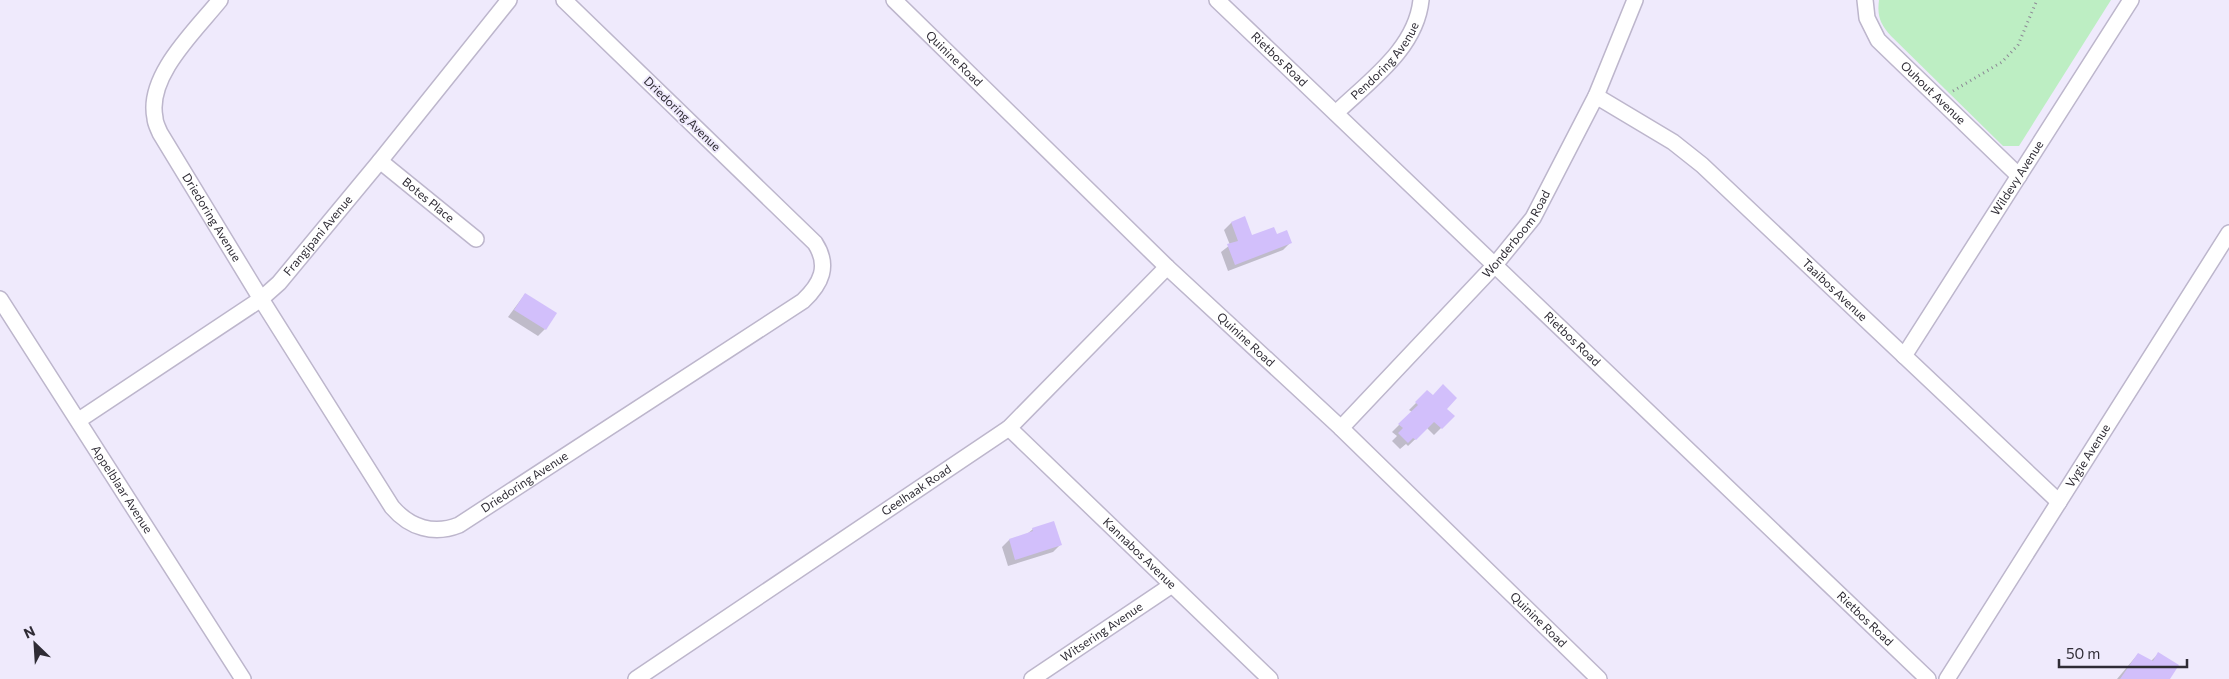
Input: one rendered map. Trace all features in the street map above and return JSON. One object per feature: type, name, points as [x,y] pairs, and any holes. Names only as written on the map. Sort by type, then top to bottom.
[{"type":"street","name":"Driedoring Avenue","points":[[220,0],[169,64],[158,83],[154,118],[160,133],[261,299],[392,507],[404,519],[417,527],[441,530],[459,526],[811,294],[820,282],[824,268],[820,251],[815,243],[564,0]]},
{"type":"street","name":"Frangipani Avenue","points":[[79,420],[261,299],[279,283],[509,0]]},
{"type":"street","name":"Quinine Road","points":[[894,0],[1167,267],[1341,428],[1599,679]]},
{"type":"street","name":"Rietbos Road","points":[[1217,0],[1928,679]]},
{"type":"street","name":"Pendoring Avenue","points":[[1336,113],[1400,51],[1418,21],[1422,0]]},
{"type":"street","name":"Wonderboom Road","points":[[1341,428],[1494,266],[1533,218],[1596,96],[1635,0]]},
{"type":"street","name":"Ouhout Avenue","points":[[1865,0],[1870,26],[1878,40],[2018,176]]},
{"type":"street","name":"Wildevy Avenue","points":[[1904,356],[2131,0]]},
{"type":"street","name":"Taaibos Avenue","points":[[1596,96],[1672,142],[1696,161],[2059,502]]},
{"type":"street","name":"Botes Place","points":[[380,161],[476,239]]},
{"type":"street","name":"Vygie Avenue","points":[[1947,679],[2229,233]]},
{"type":"street","name":"Geelhaak Road","points":[[636,679],[1009,428],[1167,267]]},
{"type":"street","name":"Appelblaar Avenue","points":[[0,299],[243,679]]},
{"type":"street","name":"Kannabos Avenue","points":[[1009,428],[1270,679]]},
{"type":"street","name":"Witsering Avenue","points":[[1032,679],[1172,585]]},
{"type":"path","points":[[1939,99],[2002,62],[2018,45],[2037,0]]},
{"type":"green space","points":[[1879,0],[2111,0],[2019,146],[2003,146],[1887,32],[1878,11]]},
{"type":"building","points":[[1245,216],[1252,235],[1274,227],[1277,234],[1287,230],[1292,243],[1235,265],[1227,244],[1238,241],[1231,222]]},
{"type":"building","points":[[525,293],[557,313],[546,330],[514,310]]},
{"type":"building","points":[[1443,384],[1457,398],[1447,409],[1455,416],[1442,429],[1434,422],[1416,440],[1413,438],[1408,443],[1398,433],[1403,428],[1398,424],[1418,405],[1415,402],[1427,390],[1433,395]]},
{"type":"building","points":[[1054,521],[1062,545],[1015,560],[1009,539],[1033,531],[1032,528]]},
{"type":"building","points":[[2158,652],[2179,665],[2170,679],[2120,679],[2138,653],[2153,661]]}]
